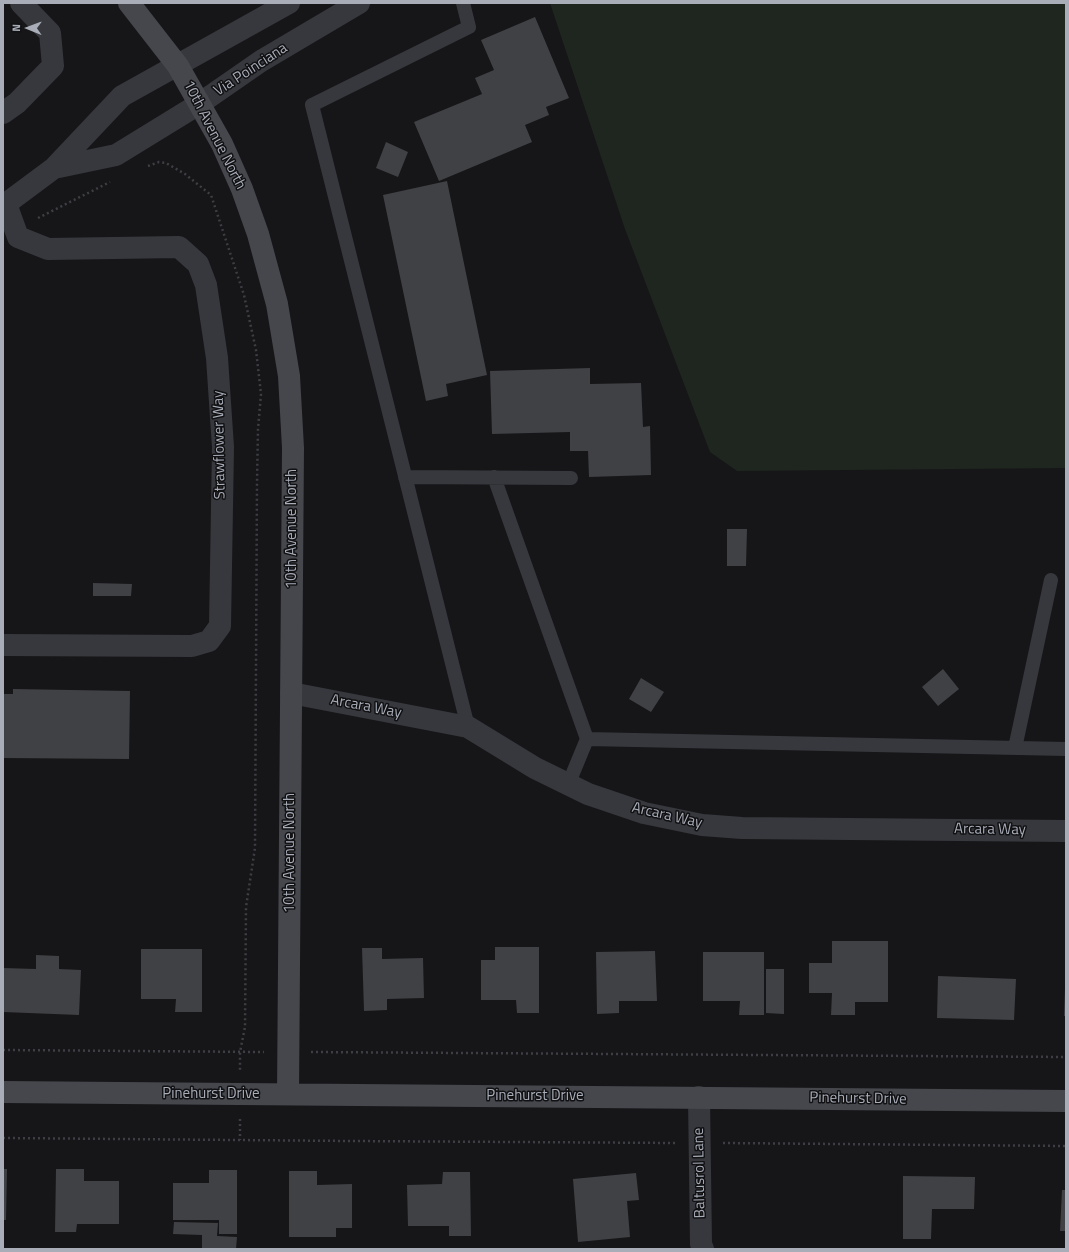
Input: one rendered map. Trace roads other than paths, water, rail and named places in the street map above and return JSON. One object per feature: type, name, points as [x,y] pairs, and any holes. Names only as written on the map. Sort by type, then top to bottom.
[{"type":"street","points":[[3,113],[17,103],[53,66],[50,33],[21,3]]},
{"type":"street","name":"10th Avenue North","points":[[130,3],[178,66],[222,144],[242,189],[258,234],[277,304],[288,368],[293,448],[288,1094]]},
{"type":"street","name":"Via Poinciana","points":[[5,205],[54,168],[122,96],[289,3]]},
{"type":"street","name":"Via Poinciana","points":[[54,168],[116,155],[199,104],[261,61],[359,3]]},
{"type":"street","name":"Strawflower Way","points":[[3,645],[192,646],[210,641],[220,626],[223,447],[217,358],[206,285],[198,264],[179,247],[48,249],[18,237],[5,205]]},
{"type":"street","name":"Arcara Way","points":[[291,693],[468,727],[534,768],[588,794],[644,813],[702,825],[742,828],[1066,831]]},
{"type":"street","name":"Pinehurst Drive","points":[[3,1092],[1066,1101]]},
{"type":"street","name":"Baltusrol Lane","points":[[699,1097],[700,1212],[701,1244],[703,1249]]},
{"type":"lane","points":[[463,3],[468,27],[312,105],[468,727]]},
{"type":"lane","points":[[406,476],[571,478]]},
{"type":"lane","points":[[494,477],[587,739],[568,785]]},
{"type":"lane","points":[[1015,748],[1050,580]]},
{"type":"lane","points":[[587,739],[1066,749]]}]
